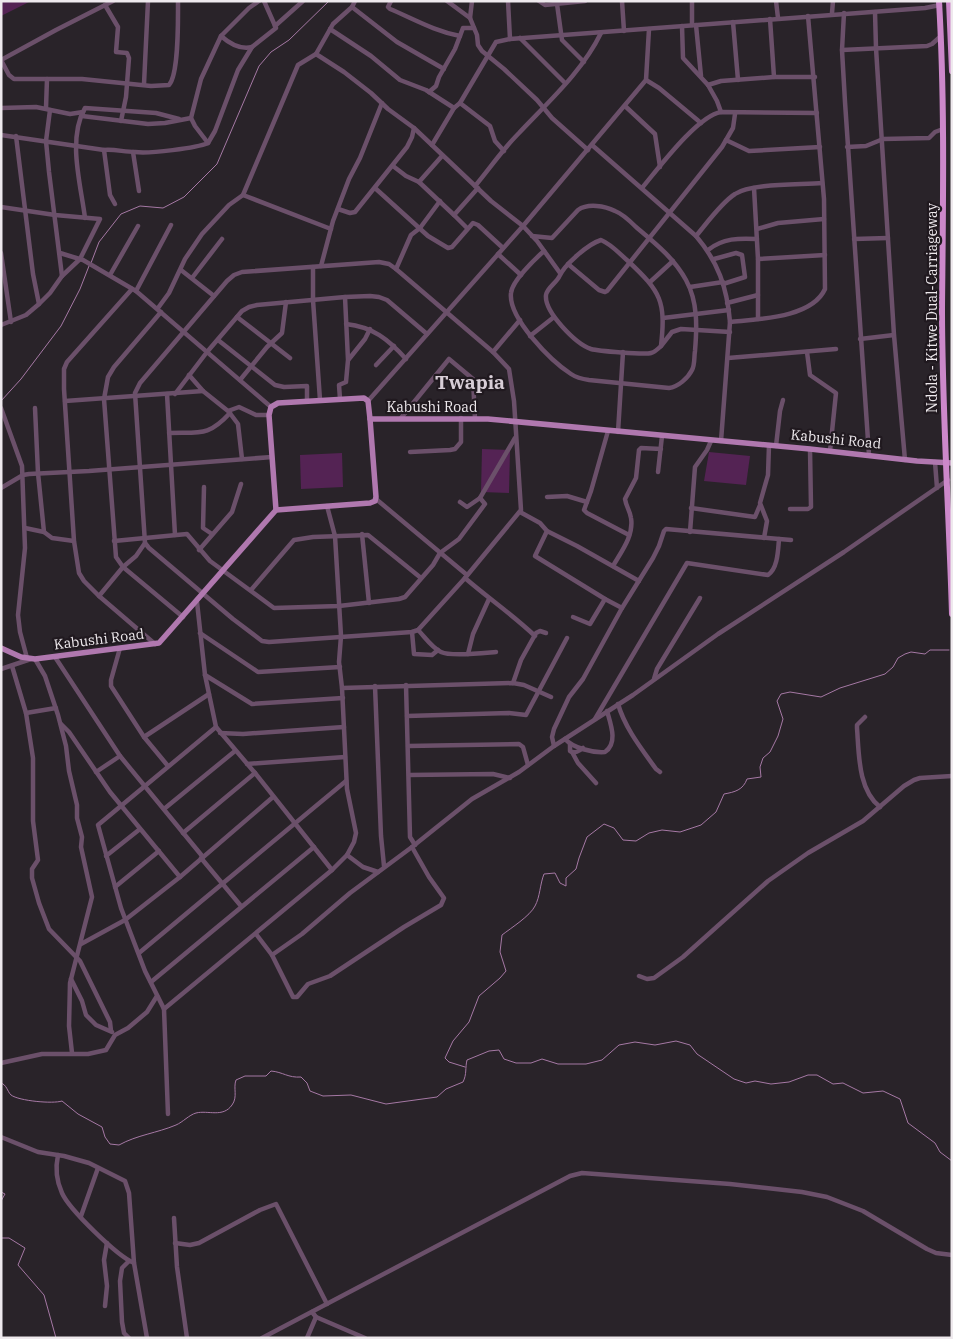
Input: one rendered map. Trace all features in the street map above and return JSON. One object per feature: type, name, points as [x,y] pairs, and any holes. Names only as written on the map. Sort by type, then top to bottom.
[{"type":"highway","points":[[949,1],[952,71]]},
{"type":"highway","name":"Ndola - Kitwe Dual-Carriageway","points":[[940,3],[944,129],[942,308],[949,463],[952,614]]},
{"type":"main road","points":[[370,419],[368,401],[364,398],[278,403],[271,406],[269,416],[276,510],[370,503],[376,500]]},
{"type":"main road","name":"Kabushi Road","points":[[376,500],[370,419],[475,419],[949,463]]},
{"type":"main road","name":"Kabushi Road","points":[[1,648],[32,659],[156,644],[162,641],[276,510]]},
{"type":"street","points":[[113,1],[1,60],[9,75],[14,80],[94,79],[166,86],[171,84],[174,78],[177,55],[178,1]]},
{"type":"street","points":[[144,84],[148,1]]},
{"type":"street","points":[[208,143],[191,118],[201,79],[221,36],[249,8],[259,1]]},
{"type":"street","points":[[264,1],[275,26]]},
{"type":"street","points":[[1,135],[104,150],[133,152],[186,148],[208,143],[211,140],[238,70],[252,47],[276,28],[275,26],[304,1]]},
{"type":"street","points":[[183,617],[123,567],[116,557],[104,399],[106,382],[110,372],[159,310],[193,246],[212,222],[243,195],[298,65],[316,54],[330,28],[352,7],[355,1]]},
{"type":"street","points":[[391,1],[388,7],[429,28],[460,36]]},
{"type":"street","points":[[447,1],[470,18]]},
{"type":"street","points":[[472,1],[470,18],[480,48],[588,150]]},
{"type":"street","points":[[508,1],[510,38]]},
{"type":"street","points":[[539,1],[545,5],[584,1]]},
{"type":"street","points":[[622,1],[624,31]]},
{"type":"street","points":[[692,1],[701,76]]},
{"type":"street","points":[[776,1],[778,18]]},
{"type":"street","points":[[832,13],[833,1]]},
{"type":"street","points":[[432,145],[454,108],[460,103],[496,42],[510,38],[601,33],[832,13],[875,12],[940,3]]},
{"type":"street","points":[[558,4],[560,36],[565,44],[584,62]]},
{"type":"street","points":[[105,5],[118,27],[116,52],[128,55],[127,83],[121,121]]},
{"type":"street","points":[[352,7],[397,42],[444,69]]},
{"type":"street","points":[[875,12],[894,335],[905,460]]},
{"type":"street","points":[[844,13],[842,50],[847,147],[869,455]]},
{"type":"street","points":[[730,322],[791,314],[819,297],[824,292],[826,285],[820,147],[808,16]]},
{"type":"street","points":[[940,17],[950,17]]},
{"type":"street","points":[[770,19],[774,77]]},
{"type":"street","points":[[733,22],[738,80]]},
{"type":"street","points":[[682,26],[683,58],[708,85],[721,112]]},
{"type":"street","points":[[330,28],[371,56],[400,80],[429,92],[454,108]]},
{"type":"street","points":[[429,92],[436,86],[464,28],[474,28]]},
{"type":"street","points":[[368,401],[523,226],[646,80],[648,29]]},
{"type":"street","points":[[454,215],[504,151],[584,62],[601,33]]},
{"type":"street","points":[[221,36],[238,47],[252,47]]},
{"type":"street","points":[[842,50],[930,45],[940,36]]},
{"type":"street","points":[[520,38],[565,83]]},
{"type":"street","points":[[316,54],[344,72],[414,128],[491,201],[523,226],[537,241],[560,273]]},
{"type":"street","points":[[708,85],[721,81],[774,77],[815,78]]},
{"type":"street","points":[[47,79],[46,141],[62,276]]},
{"type":"street","points":[[646,80],[659,88],[701,123]]},
{"type":"street","points":[[321,266],[338,209],[382,103]]},
{"type":"street","points":[[460,103],[490,126],[495,141],[504,151]]},
{"type":"street","points":[[625,106],[655,134],[660,167]]},
{"type":"street","points":[[1,108],[48,109],[70,114],[82,114],[148,124],[191,118]]},
{"type":"street","points":[[84,218],[75,145],[82,114],[87,108],[156,113],[179,119]]},
{"type":"street","points":[[642,188],[685,138],[714,114],[721,112],[735,114],[817,113]]},
{"type":"street","points":[[553,265],[566,266],[599,290],[605,292],[670,213],[726,140],[734,124],[735,114]]},
{"type":"street","points":[[338,209],[350,213],[354,212],[393,166],[411,141],[414,128]]},
{"type":"street","points":[[847,147],[866,146],[882,140],[929,138],[935,132],[944,129]]},
{"type":"street","points":[[16,136],[33,274],[39,304]]},
{"type":"street","points":[[726,140],[749,151],[820,147]]},
{"type":"street","points":[[592,146],[696,236],[714,259],[723,283],[730,322],[720,441]]},
{"type":"street","points":[[104,150],[110,194],[115,204]]},
{"type":"street","points":[[133,152],[139,191]]},
{"type":"street","points":[[419,182],[442,156]]},
{"type":"street","points":[[393,166],[406,176],[419,182],[467,228]]},
{"type":"street","points":[[696,236],[733,195],[743,190],[822,183]]},
{"type":"street","points":[[374,188],[439,243],[450,248],[471,224],[476,223],[503,248]]},
{"type":"street","points":[[754,188],[758,259],[758,319]]},
{"type":"street","points":[[243,195],[331,228]]},
{"type":"street","points":[[396,269],[411,235],[420,228],[440,201]]},
{"type":"street","points":[[532,236],[552,238],[584,206],[606,208],[620,213],[673,261],[690,287],[696,313],[693,369],[677,385],[669,388],[578,378],[570,373],[530,336],[516,312],[510,294],[521,275],[544,251]]},
{"type":"street","points":[[1,207],[100,219],[80,259],[62,276],[50,293],[26,316],[1,325]]},
{"type":"street","points":[[757,229],[778,223],[824,219]]},
{"type":"street","points":[[156,644],[99,596],[84,581],[79,572],[74,541],[64,380],[65,365],[109,313],[134,290],[171,225]]},
{"type":"street","points":[[110,276],[138,226]]},
{"type":"street","points":[[708,250],[726,240],[757,238]]},
{"type":"street","points":[[854,239],[888,238]]},
{"type":"street","points":[[192,278],[222,239]]},
{"type":"street","points":[[661,346],[663,318],[661,302],[650,282],[601,240],[589,246],[566,266],[548,290],[546,301],[554,317],[582,344],[590,349],[610,352],[651,353],[661,346],[672,332],[676,330],[730,332]]},
{"type":"street","points":[[537,241],[537,257]]},
{"type":"street","points":[[60,252],[80,259],[134,290],[271,406]]},
{"type":"street","points":[[1,253],[11,322]]},
{"type":"street","points":[[690,287],[723,283],[745,277],[742,255],[736,253],[714,259]]},
{"type":"street","points":[[498,254],[521,275]]},
{"type":"street","points":[[758,259],[825,255]]},
{"type":"street","points":[[650,282],[673,261]]},
{"type":"street","points":[[379,262],[386,263],[396,269],[493,352],[509,369],[514,400],[515,436],[522,501],[520,512],[418,630],[412,632],[262,641],[148,548],[145,540],[135,396],[138,386],[234,275],[242,272],[379,262]]},
{"type":"street","points":[[313,267],[313,300],[320,400]]},
{"type":"street","points":[[181,270],[214,296]]},
{"type":"street","points":[[728,303],[758,295]]},
{"type":"street","points":[[175,394],[188,375],[237,317],[246,308],[253,306],[345,297],[379,296],[387,300],[427,334]]},
{"type":"street","points":[[340,399],[339,384],[346,382],[348,360],[345,297]]},
{"type":"street","points":[[240,380],[270,344],[283,332],[286,302]]},
{"type":"street","points":[[663,318],[729,310]]},
{"type":"street","points":[[237,317],[290,358]]},
{"type":"street","points":[[530,336],[554,317]]},
{"type":"street","points":[[493,352],[520,320]]},
{"type":"street","points":[[346,324],[370,329],[394,346],[406,359]]},
{"type":"street","points":[[348,360],[365,339],[370,329]]},
{"type":"street","points":[[860,339],[894,335]]},
{"type":"street","points":[[218,340],[275,384],[284,387],[307,386],[307,401]]},
{"type":"street","points":[[376,365],[394,346]]},
{"type":"street","points":[[728,358],[836,349]]},
{"type":"street","points":[[618,432],[623,352]]},
{"type":"street","points":[[807,352],[810,375],[836,393],[830,451]]},
{"type":"street","points":[[401,418],[449,359],[473,379],[475,419]]},
{"type":"street","points":[[188,375],[203,391],[229,412],[238,424],[242,459]]},
{"type":"street","points":[[65,401],[203,391]]},
{"type":"street","points":[[167,394],[175,535]]},
{"type":"street","points":[[776,446],[780,411],[784,400]]},
{"type":"street","points":[[169,433],[207,431],[214,428],[229,412],[239,407],[256,415],[269,416]]},
{"type":"street","points":[[1,408],[21,457],[23,475],[25,554],[18,615],[20,632],[32,659],[45,676],[56,708],[77,806],[77,818],[82,838],[81,847],[92,897],[71,979],[69,1001],[72,1053]]},
{"type":"street","points":[[36,408],[38,473],[44,532]]},
{"type":"street","points":[[410,452],[454,450],[461,442],[461,418]]},
{"type":"street","points":[[608,431],[585,512],[611,527],[630,535]]},
{"type":"street","points":[[460,502],[468,507],[480,498],[515,436]]},
{"type":"street","points":[[658,472],[662,436]]},
{"type":"street","points":[[690,532],[695,467],[711,441]]},
{"type":"street","points":[[691,508],[755,517],[768,475],[769,445]]},
{"type":"street","points":[[612,566],[632,528],[625,499],[636,478],[639,450],[641,448],[661,449]]},
{"type":"street","points":[[790,509],[811,508],[810,449]]},
{"type":"street","points":[[1,488],[23,475],[38,473],[109,470],[272,457]]},
{"type":"street","points":[[935,462],[938,488]]},
{"type":"street","points":[[272,955],[302,934],[345,896],[413,846],[472,799],[528,766],[554,746],[654,680],[718,634],[836,557],[948,480]]},
{"type":"street","points":[[199,550],[232,512],[241,484]]},
{"type":"street","points":[[204,487],[203,528],[212,534]]},
{"type":"street","points":[[547,497],[567,496],[587,502]]},
{"type":"street","points":[[114,541],[145,540],[187,534],[199,550],[222,571],[274,608],[369,603],[402,599],[433,565],[440,553],[459,539],[485,505],[480,498]]},
{"type":"street","points":[[376,500],[440,553],[489,599],[506,610],[535,636]]},
{"type":"street","points":[[760,503],[767,521],[764,538]]},
{"type":"street","points":[[164,1009],[332,870],[347,855],[354,842],[356,833],[346,781],[340,667],[341,636],[335,536],[327,506]]},
{"type":"street","points":[[520,512],[538,521],[547,531],[639,581]]},
{"type":"street","points":[[25,528],[44,532],[52,538],[74,541]]},
{"type":"street","points":[[554,746],[552,737],[554,730],[569,697],[583,679],[622,608],[656,552],[666,529],[791,540]]},
{"type":"street","points":[[547,531],[535,556],[622,608]]},
{"type":"street","points":[[251,590],[294,540],[362,534],[368,535],[380,543],[421,578]]},
{"type":"street","points":[[362,534],[369,603]]},
{"type":"street","points":[[594,720],[687,563],[768,574],[774,567],[779,539]]},
{"type":"street","points":[[99,596],[123,567],[136,556],[145,540]]},
{"type":"street","points":[[654,680],[657,669],[700,598]]},
{"type":"street","points":[[468,654],[473,634],[489,599]]},
{"type":"street","points":[[573,617],[586,623],[591,622],[605,599]]},
{"type":"street","points":[[197,602],[206,675],[216,727],[332,870]]},
{"type":"street","points":[[418,630],[443,653],[496,652]]},
{"type":"street","points":[[513,683],[521,660],[535,636],[539,631],[546,633]]},
{"type":"street","points":[[200,632],[258,672],[340,667]]},
{"type":"street","points":[[412,632],[414,654],[432,655],[438,650]]},
{"type":"street","points":[[407,716],[509,713],[526,715],[568,638]]},
{"type":"street","points":[[120,648],[111,686],[144,737],[168,766]]},
{"type":"street","points":[[55,657],[120,756],[241,906]]},
{"type":"street","points":[[1,669],[32,659]]},
{"type":"street","points":[[1,1063],[42,1054],[88,1054],[106,1050],[113,1033],[99,997],[82,964],[49,929],[32,878],[32,870],[38,860],[33,820],[33,758],[26,713],[12,666]]},
{"type":"street","points":[[206,675],[252,704],[343,698]]},
{"type":"street","points":[[342,688],[513,683],[524,685],[551,697]]},
{"type":"street","points":[[256,934],[272,955],[295,998],[308,984],[330,976],[404,927],[438,908],[444,901],[444,898],[429,877],[410,837],[406,685]]},
{"type":"street","points":[[375,686],[380,836],[384,866]]},
{"type":"street","points":[[144,737],[209,694]]},
{"type":"street","points":[[618,704],[622,717],[636,740],[660,772]]},
{"type":"street","points":[[26,713],[56,708]]},
{"type":"street","points":[[565,739],[570,744],[598,753],[605,752],[609,749],[613,732],[607,711]]},
{"type":"street","points":[[865,717],[857,726],[860,764],[871,798],[880,807]]},
{"type":"street","points":[[60,724],[69,732],[121,805],[180,876]]},
{"type":"street","points":[[168,1114],[164,1009],[125,920],[98,825],[216,727]]},
{"type":"street","points":[[220,733],[247,734],[344,727]]},
{"type":"street","points":[[408,746],[519,744],[523,747],[528,766]]},
{"type":"street","points":[[570,744],[570,751],[596,783]]},
{"type":"street","points":[[572,752],[574,753],[583,748]]},
{"type":"street","points":[[164,809],[235,750]]},
{"type":"street","points":[[96,772],[120,756]]},
{"type":"street","points":[[247,764],[345,757]]},
{"type":"street","points":[[183,833],[255,773]]},
{"type":"street","points":[[409,775],[493,774],[510,778]]},
{"type":"street","points":[[639,976],[647,979],[654,978],[683,957],[753,893],[790,864],[855,826],[904,786],[914,780],[952,776]]},
{"type":"street","points":[[139,952],[346,781]]},
{"type":"street","points":[[81,944],[125,920],[273,797]]},
{"type":"street","points":[[106,856],[140,829]]},
{"type":"street","points":[[151,982],[314,847]]},
{"type":"street","points":[[115,887],[160,851]]},
{"type":"street","points":[[347,855],[363,868],[378,872]]},
{"type":"street","points":[[71,979],[82,1001],[86,1015],[96,1025],[113,1033],[128,1028],[147,1012],[157,996]]},
{"type":"street","points":[[1,1137],[24,1148],[80,1160],[123,1179],[128,1186],[131,1262],[147,1338]]},
{"type":"street","points":[[58,1155],[56,1168],[59,1187],[66,1201],[120,1256],[131,1262]]},
{"type":"street","points":[[81,1216],[98,1168]]},
{"type":"street","points":[[262,1338],[570,1176],[582,1173],[730,1184],[802,1192],[827,1197],[863,1211],[932,1251],[952,1255]]},
{"type":"street","points":[[175,1243],[190,1245],[199,1243],[260,1210],[276,1204],[327,1304]]},
{"type":"street","points":[[174,1218],[176,1267],[187,1338]]},
{"type":"street","points":[[105,1306],[107,1286],[104,1260],[107,1243]]},
{"type":"street","points":[[126,1336],[121,1272],[123,1266],[131,1262]]},
{"type":"street","points":[[312,1312],[316,1317],[365,1338]]},
{"type":"street","points":[[307,1338],[316,1317]]},
{"type":"shaded area","points":[[1,1],[31,1],[1,16]]},
{"type":"shaded area","points":[[482,449],[510,450],[509,493],[481,492]]},
{"type":"shaded area","points":[[709,452],[750,456],[746,485],[704,481]]},
{"type":"shaded area","points":[[342,453],[343,487],[301,489],[300,455]]},
{"type":"waterway","points":[[91,263],[99,242],[121,214],[140,206],[163,208],[184,197],[217,164],[259,66],[271,52],[289,40],[329,1]]},
{"type":"waterway","points":[[1,401],[21,379],[61,326],[80,289],[89,266]]},
{"type":"waterway","points":[[465,1067],[449,1062],[445,1058],[453,1041],[469,1022],[479,996],[506,971],[500,952],[502,935],[533,910],[538,899],[544,874],[555,873],[560,883],[566,886],[566,878],[576,869],[587,837],[604,824],[614,828],[623,840],[636,841],[649,833],[662,830],[680,832],[701,825],[716,812],[724,794],[738,790],[747,779],[761,777],[760,767],[763,758],[770,752],[778,736],[783,719],[777,701],[781,694],[790,692],[821,697],[840,688],[885,674],[893,667],[898,658],[905,654],[911,652],[925,654],[930,650],[949,650]]},
{"type":"waterway","points":[[1,1083],[5,1085],[11,1095],[21,1099],[44,1102],[62,1101],[78,1114],[102,1127],[105,1137],[110,1144],[119,1145],[176,1125],[196,1113],[224,1111],[234,1102],[236,1080],[245,1076],[266,1076],[271,1071],[293,1077],[301,1077],[307,1083],[310,1091],[323,1096],[351,1095],[386,1104],[437,1097],[446,1089],[463,1082],[467,1060],[489,1051],[499,1050],[504,1059],[516,1063],[531,1063],[542,1059],[558,1064],[586,1064],[602,1060],[619,1045],[635,1042],[655,1045],[676,1041],[690,1045],[697,1054],[734,1079],[746,1083],[755,1081],[771,1084],[789,1082],[808,1075],[817,1075],[833,1084],[843,1083],[863,1093],[883,1091],[900,1099],[908,1123],[935,1143],[940,1152],[952,1161]]},
{"type":"waterway","points":[[1,1192],[5,1194],[1,1201]]},
{"type":"waterway","points":[[1,1238],[9,1238],[25,1248],[18,1265],[44,1295],[56,1338]]},
{"type":"district","name":"Twapia","points":[[470,382]]}]
